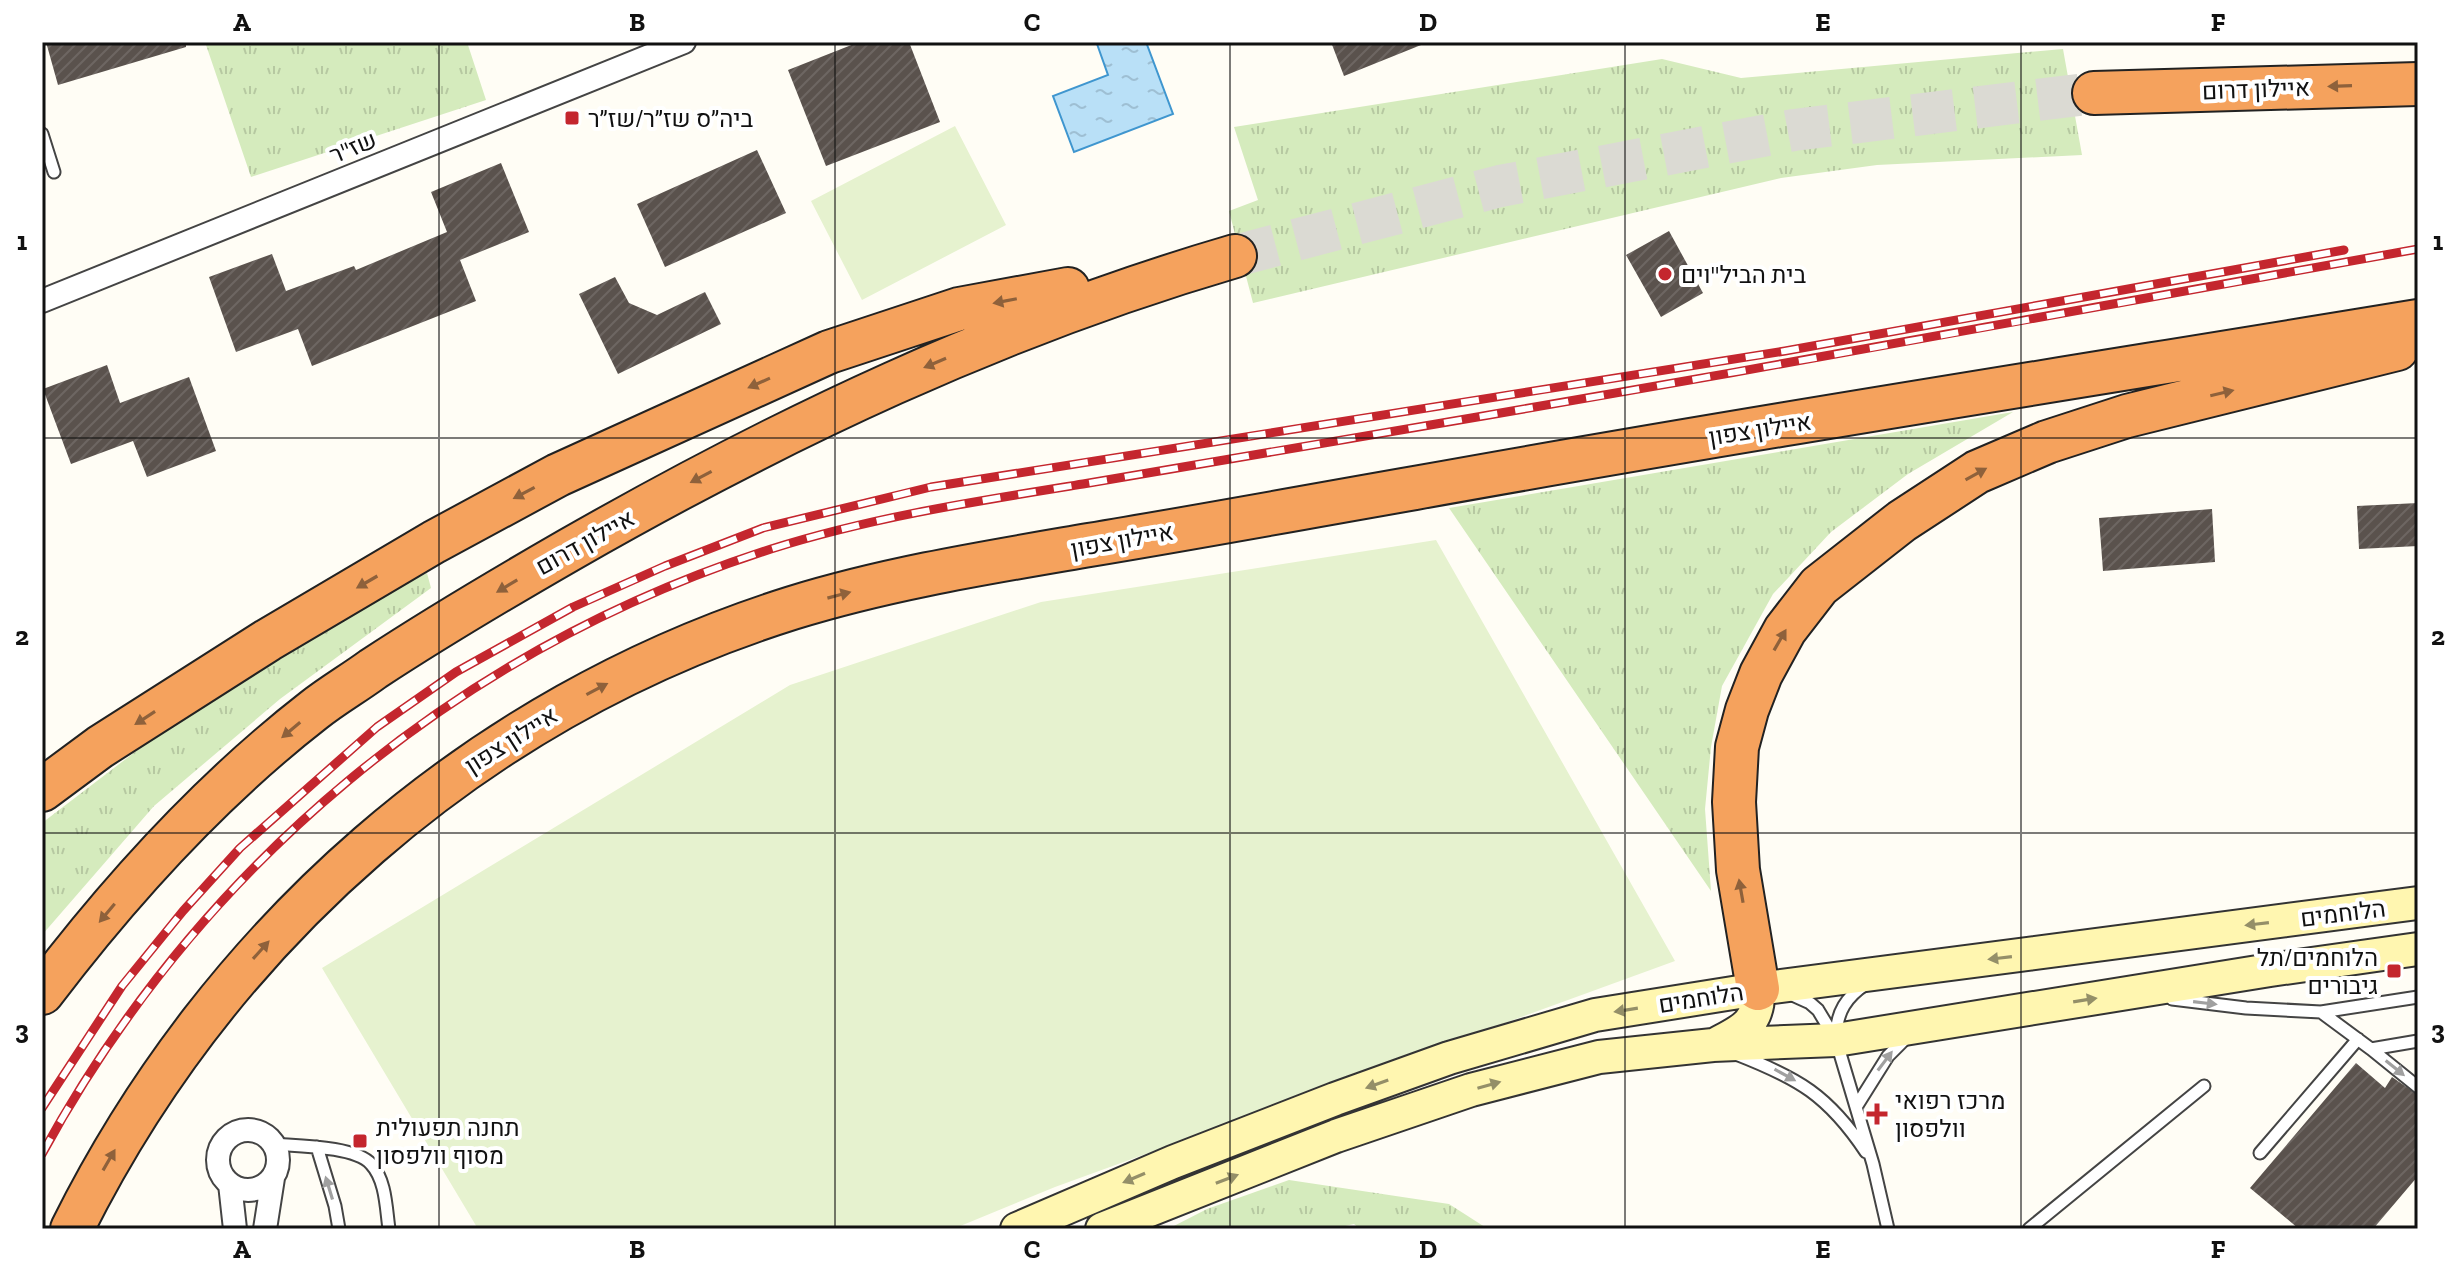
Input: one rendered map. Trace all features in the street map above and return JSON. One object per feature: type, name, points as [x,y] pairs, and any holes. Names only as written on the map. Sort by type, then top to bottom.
[{"type":"highway","name":"איילון דרום","points":[[2094,93],[2418,84]]},
{"type":"highway","name":"איילון דרום","points":[[42,790],[100,747],[180,695],[434,542],[558,475],[686,415],[829,352],[959,309],[1227,258],[1045,318],[932,364],[814,418],[623,519],[410,645],[315,709],[251,763],[174,837],[105,914],[42,993]]},
{"type":"highway","name":"איילון צפון","points":[[72,1229],[112,1155],[190,1036],[247,966],[310,897],[428,794],[502,743],[610,682],[697,644],[789,609],[947,569],[1506,471],[2418,321]]},
{"type":"highway","points":[[1758,989],[1738,870],[1734,802],[1737,747],[1761,674],[1785,630],[1819,586],[1902,521],[1977,472],[2047,442],[2127,416],[2418,344]]},
{"type":"main road","name":"הלוחמים","points":[[1017,1229],[1187,1156],[1449,1058],[1595,1015],[1758,989],[2418,903]]},
{"type":"main road","name":"הלוחמים","points":[[1102,1229],[1336,1136],[1471,1090],[1599,1057],[1713,1045],[1836,1040],[2418,949]]},
{"type":"main road","points":[[1713,1045],[1752,1020],[1757,1011],[1758,989]]},
{"type":"street","name":"שז\"ר","points":[[42,301],[684,42]]},
{"type":"street","points":[[265,1229],[273,1178],[279,1161],[274,1144],[255,1130],[235,1133],[220,1147],[219,1168],[230,1184],[239,1189],[257,1189],[273,1178]]},
{"type":"street","points":[[230,1184],[235,1229]]},
{"type":"lane","points":[[42,134],[54,172]]},
{"type":"lane","points":[[1836,1040],[1837,1017],[1844,1004],[1860,988],[1884,974]]},
{"type":"lane","points":[[1758,989],[1796,995],[1810,1003],[1818,1010],[1836,1040],[1873,1164],[1888,1229]]},
{"type":"lane","points":[[2127,993],[2246,1008],[2321,1012],[2418,997]]},
{"type":"lane","points":[[2321,1012],[2418,1087]]},
{"type":"lane","points":[[1856,1107],[1888,1056],[1925,1025]]},
{"type":"lane","points":[[2260,1153],[2358,1039]]},
{"type":"lane","points":[[2371,1049],[2418,1041]]},
{"type":"lane","points":[[1713,1045],[1782,1072],[1813,1092],[1835,1110],[1873,1164]]},
{"type":"lane","points":[[2029,1229],[2204,1086]]},
{"type":"lane","points":[[274,1144],[317,1147],[370,1162],[382,1182],[389,1229]]},
{"type":"lane","points":[[317,1147],[339,1229]]},
{"type":"green space","points":[[205,42],[467,42],[486,100],[251,177]]},
{"type":"green space","points":[[2063,49],[2082,155],[1877,165],[1781,178],[1253,303],[1229,211],[1258,200],[1234,127],[1662,59],[1741,78]]},
{"type":"green space","points":[[955,126],[1006,225],[862,300],[811,201]]},
{"type":"green space","points":[[2013,412],[1908,474],[1831,532],[1773,594],[1722,686],[1711,747],[1705,809],[1711,891],[1449,508]]},
{"type":"green space","points":[[1436,540],[1675,961],[1055,1187],[953,1229],[478,1229],[322,968],[790,685],[1041,602]]},
{"type":"green space","points":[[427,573],[431,588],[280,699],[154,806],[42,935],[42,823],[203,700],[330,623]]},
{"type":"green space","points":[[1289,1180],[1449,1204],[1488,1229],[1360,1229],[1354,1224],[1332,1229],[1168,1229],[1207,1209]]},
{"type":"water","points":[[1146,42],[1173,114],[1074,152],[1053,96],[1108,75],[1097,44]]},
{"type":"building","points":[[46,42],[186,42],[186,47],[58,85]]},
{"type":"building","points":[[859,42],[909,42],[940,122],[826,166],[788,70]]},
{"type":"building","points":[[1331,42],[1426,42],[1426,43],[1344,76]]},
{"type":"building","points":[[757,150],[786,213],[665,267],[637,204]]},
{"type":"building","points":[[501,163],[529,232],[460,260],[476,301],[312,366],[298,329],[236,352],[209,277],[272,254],[286,291],[354,266],[356,270],[447,232],[431,192]]},
{"type":"building","name":"בית הביל\"וים","points":[[1669,231],[1703,293],[1661,317],[1626,255]]},
{"type":"building","points":[[615,277],[629,303],[657,315],[705,292],[721,324],[618,374],[579,294]]},
{"type":"building","points":[[107,365],[120,403],[189,377],[216,451],[147,477],[133,441],[71,464],[43,389]]},
{"type":"building","points":[[2418,503],[2418,546],[2359,549],[2357,506]]},
{"type":"building","points":[[2212,509],[2215,562],[2103,571],[2099,518]]},
{"type":"building","points":[[2356,1063],[2385,1088],[2392,1077],[2418,1095],[2418,1176],[2373,1229],[2299,1229],[2250,1188]]},
{"type":"tunnel","points":[[1235,256],[1500,186],[1794,130],[2094,93]]},
{"type":"railway","points":[[42,1154],[106,1049],[178,952],[259,862],[348,781],[444,708],[547,645],[656,592],[771,549],[926,511],[1721,375],[2418,249]]},
{"type":"railway","points":[[42,1108],[122,986],[183,911],[240,848],[377,727],[456,672],[573,607],[665,566],[763,528],[931,487],[1785,351],[2344,250]]},
{"type":"place","name":"ביה״ס שז״ר/שז״ר","points":[[572,118]]},
{"type":"place","name":"בית הביל\"וים","points":[[1665,274]]},
{"type":"place","name":"הלוחמים/תל גיבורים","points":[[2394,971]]},
{"type":"place","name":"מרכז רפואי וולפסון","points":[[1877,1114]]},
{"type":"place","name":"תחנה תפעולית מסוף וולפסון","points":[[360,1141]]}]
